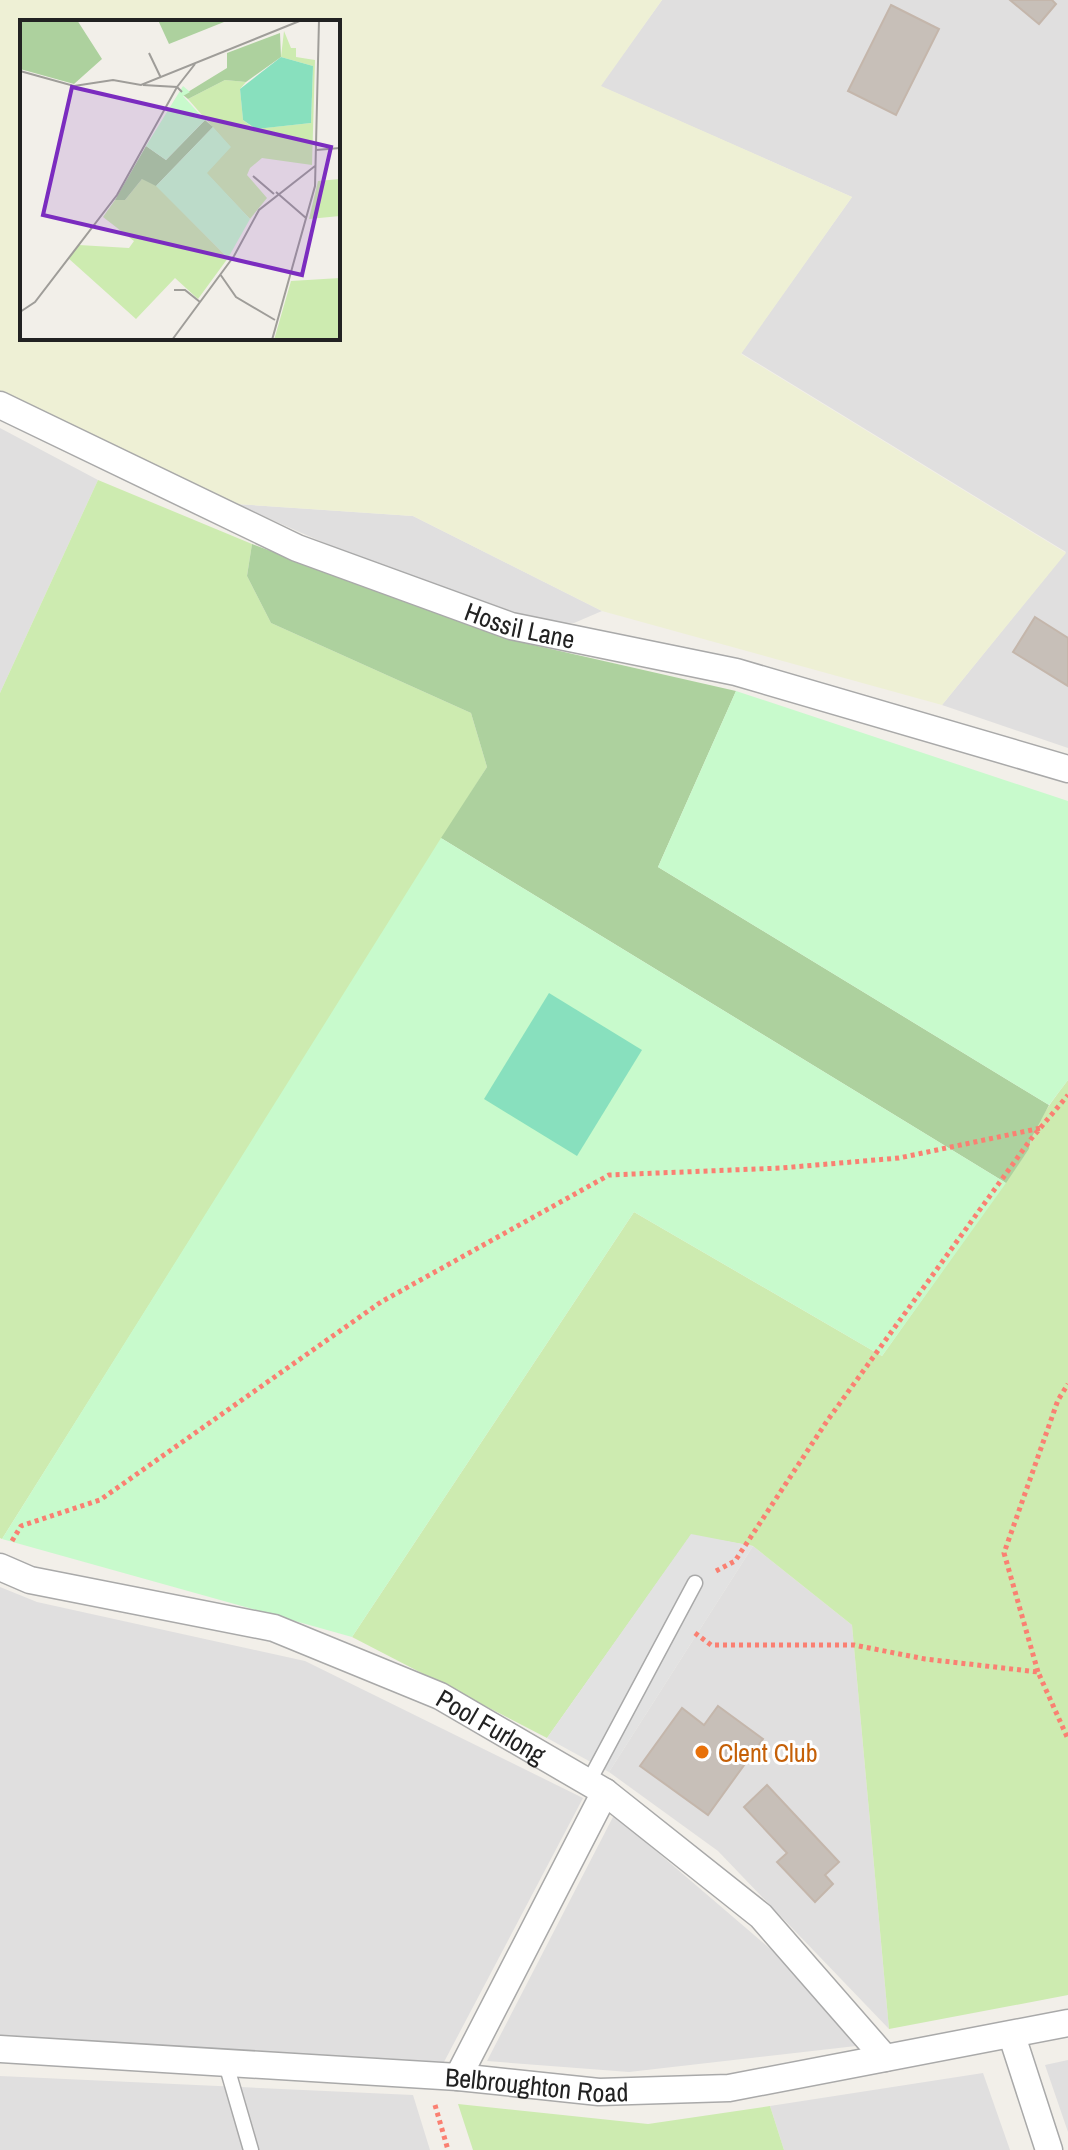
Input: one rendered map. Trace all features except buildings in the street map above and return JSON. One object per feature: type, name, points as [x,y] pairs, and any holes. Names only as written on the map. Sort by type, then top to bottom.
[{"type":"street","name":"Hossil Lane","points":[[0,405],[297,548],[511,626],[736,672],[1068,769]]},
{"type":"street","name":"Pool Furlong","points":[[3,1559],[30,1580],[274,1628],[440,1696],[596,1788],[761,1916],[885,2058]]},
{"type":"street","points":[[458,2077],[596,1788]]},
{"type":"street","name":"Belbroughton Road","points":[[0,2049],[458,2077],[599,2092],[729,2088],[1068,2023]]},
{"type":"street","points":[[1012,2036],[1049,2150]]},
{"type":"lane","points":[[596,1788],[695,1583]]},
{"type":"lane","points":[[226,2064],[251,2150]]},
{"type":"path","points":[[695,1583],[735,1561],[827,1421],[1068,1095]]},
{"type":"path","points":[[3,1559],[21,1526],[100,1500],[381,1302],[609,1175],[781,1168],[899,1158],[1041,1128]]},
{"type":"path","points":[[1068,1384],[1058,1400],[1004,1553],[1038,1672],[1068,1739]]},
{"type":"path","points":[[675,1619],[711,1645],[854,1645],[925,1659],[1038,1672]]},
{"type":"path","points":[[430,2077],[448,2150]]},
{"type":"shaded area","points":[[662,0],[1068,0],[1068,748],[942,705],[1066,552],[741,353],[852,197],[600,86]]},
{"type":"shaded area","points":[[0,428],[98,480],[0,693]]},
{"type":"shaded area","points":[[236,504],[413,516],[602,611],[574,623],[536,622],[420,585]]},
{"type":"shaded area","points":[[691,1534],[753,1546],[609,1772],[547,1738]]},
{"type":"shaded area","points":[[753,1546],[852,1625],[889,2029],[718,1851],[609,1772]]},
{"type":"shaded area","points":[[0,1587],[37,1602],[305,1661],[583,1798],[444,2062],[0,2036]]},
{"type":"shaded area","points":[[614,1815],[775,1953],[856,2046],[629,2072],[487,2061]]},
{"type":"shaded area","points":[[1068,2060],[1068,2132],[1045,2065]]},
{"type":"shaded area","points":[[983,2073],[1010,2150],[784,2150],[770,2106]]},
{"type":"shaded area","points":[[0,2076],[413,2095],[430,2150],[0,2150]]},
{"type":"green space","points":[[0,0],[662,0],[601,86],[852,197],[741,354],[1066,553],[942,705],[602,611],[413,516],[236,504],[0,392]]},
{"type":"green space","points":[[98,480],[252,544],[247,576],[271,623],[471,713],[487,767],[2,1539],[0,693]]},
{"type":"green space","points":[[252,544],[507,639],[736,691],[658,867],[1049,1105],[1029,1149],[1006,1183],[441,838],[487,767],[471,713],[271,623],[247,576]]},
{"type":"green space","points":[[736,691],[1068,801],[1068,1080],[1049,1105],[658,867]]},
{"type":"green space","points":[[441,838],[1006,1183],[882,1356],[634,1212],[352,1637],[2,1539]]},
{"type":"green space","points":[[549,993],[642,1050],[577,1156],[484,1099]]},
{"type":"green space","points":[[1068,1080],[1068,1995],[889,2029],[852,1625],[753,1546],[691,1535],[547,1738],[352,1637],[634,1212],[882,1356],[1029,1149],[1039,1122]]},
{"type":"green space","points":[[458,2104],[648,2124],[770,2106],[784,2150],[473,2150]]},
{"type":"place","name":"Clent Club","points":[[702,1752]]}]
